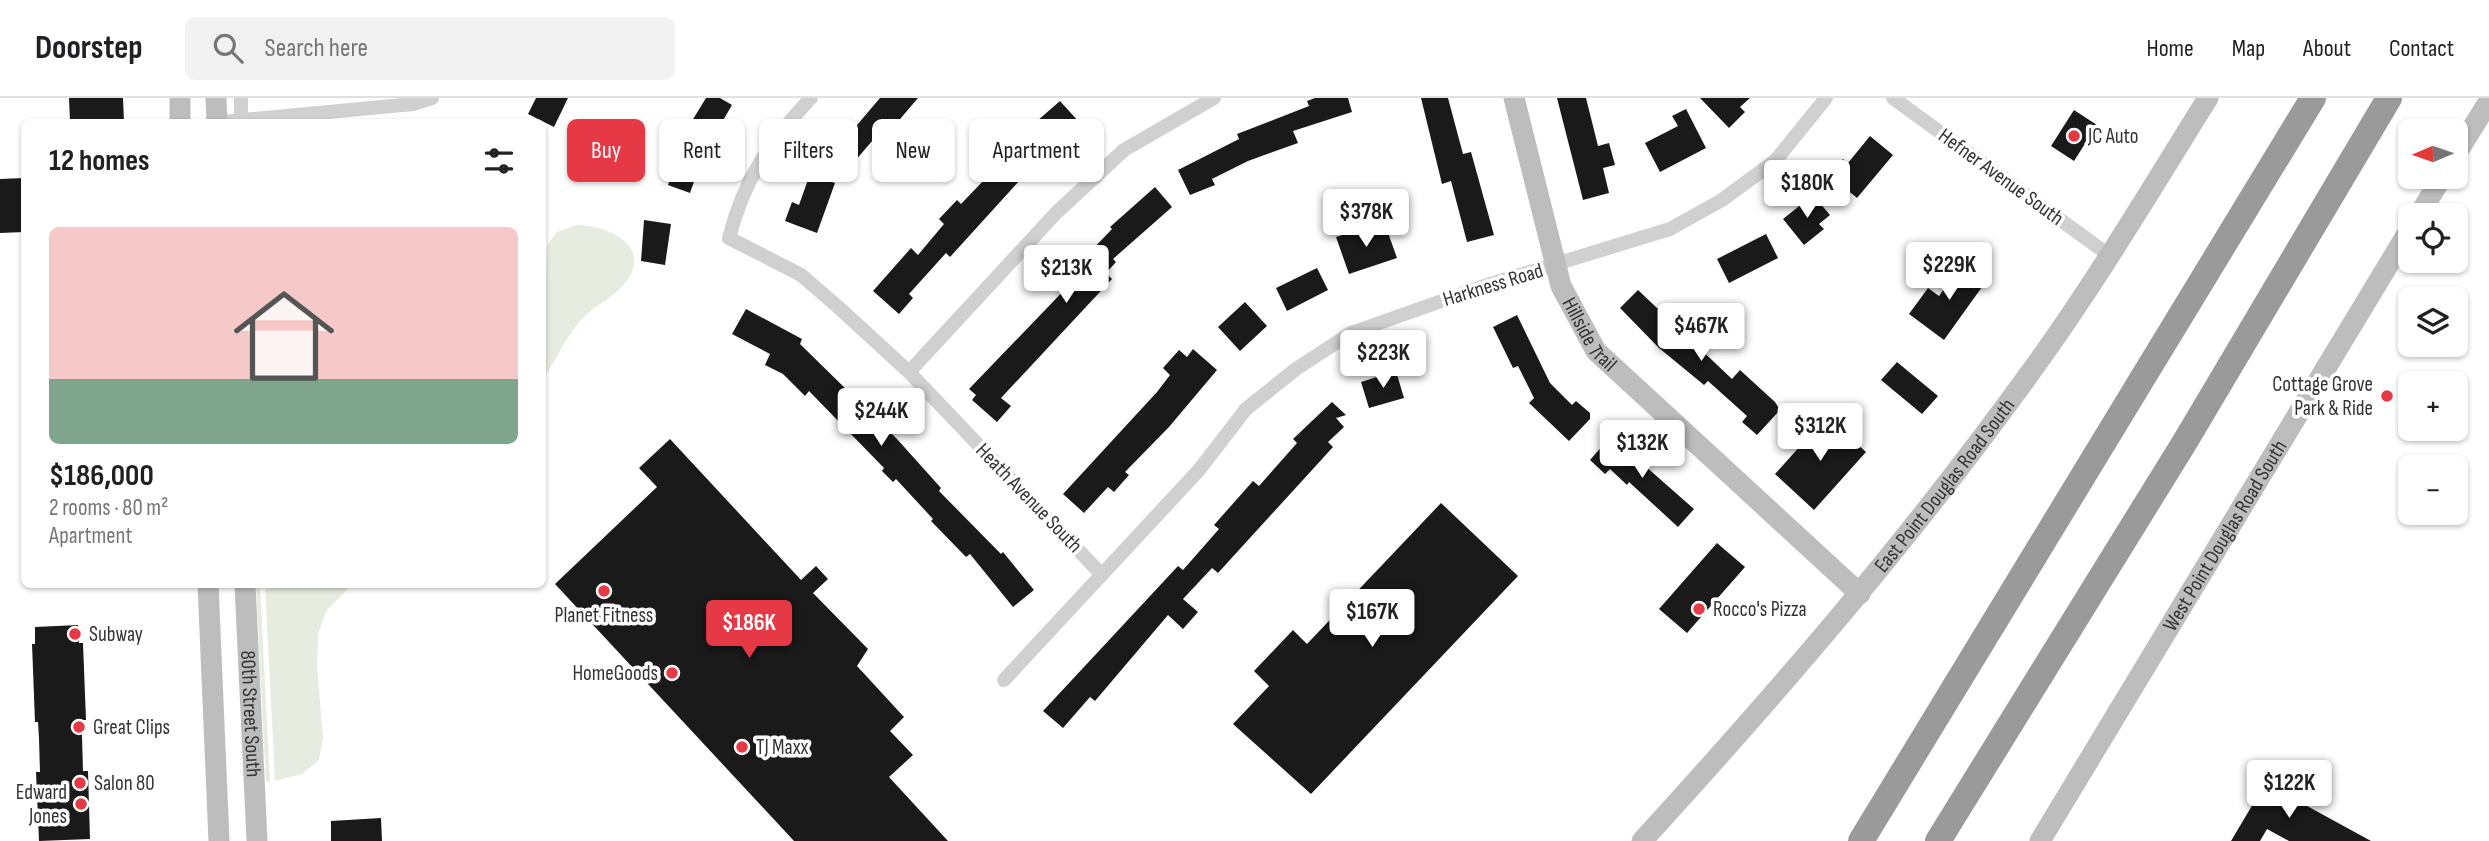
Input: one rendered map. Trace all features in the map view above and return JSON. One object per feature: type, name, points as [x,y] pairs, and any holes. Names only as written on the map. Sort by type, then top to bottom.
[{"type":"highway","points":[[1861,841],[2313,98]]},
{"type":"highway","points":[[1938,841],[2186,440],[2389,98]]},
{"type":"street","points":[[180,98],[180,119]]},
{"type":"street","points":[[216,98],[217,119]]},
{"type":"street","points":[[241,98],[241,119]]},
{"type":"street","points":[[261,119],[413,104],[432,98]]},
{"type":"street","name":"Heath Avenue South","points":[[811,98],[756,164],[738,203],[729,238],[801,275],[909,372],[1102,575]]},
{"type":"street","points":[[909,372],[1056,213],[1124,150],[1214,98]]},
{"type":"street","name":"Hillside Trail","points":[[1514,98],[1561,286],[1596,351],[1860,594]]},
{"type":"street","name":"Harkness Road","points":[[1004,680],[1199,470],[1246,410],[1296,369],[1352,333],[1483,286],[1670,229],[1722,200],[1775,161],[1826,98]]},
{"type":"street","name":"Hefner Avenue South","points":[[1893,98],[2110,256]]},
{"type":"street","name":"East Point Douglas Road South","points":[[1642,841],[1860,594],[2030,373],[2110,256],[2208,98]]},
{"type":"street","points":[[2468,135],[2489,101]]},
{"type":"street","name":"West Point Douglas Road South","points":[[2040,841],[2398,249]]},
{"type":"street","name":"80th Street South","points":[[208,588],[219,841]]},
{"type":"street","name":"80th Street South","points":[[245,588],[257,841]]},
{"type":"shaded area","points":[[576,225],[600,229],[622,239],[630,247],[634,257],[633,269],[626,282],[575,327],[546,374],[547,245],[557,232]]},
{"type":"shaded area","points":[[256,588],[260,588],[270,782],[266,782]]},
{"type":"shaded area","points":[[265,588],[349,588],[327,610],[318,634],[317,667],[323,738],[319,760],[302,774],[275,781]]},
{"type":"building","points":[[69,98],[123,98],[124,119],[70,119]]},
{"type":"building","points":[[536,98],[568,98],[554,127],[546,123],[546,119],[538,119],[528,114]]},
{"type":"building","points":[[706,98],[720,98],[732,105],[724,119],[693,119]]},
{"type":"building","points":[[880,98],[918,98],[900,119],[872,119],[872,141],[858,157],[858,124]]},
{"type":"building","points":[[1315,98],[1348,98],[1352,112],[1293,131],[1298,143],[1248,161],[1212,179],[1215,185],[1190,195],[1178,170],[1239,139],[1237,134],[1309,106],[1307,101]]},
{"type":"building","points":[[1421,98],[1448,98],[1463,154],[1471,152],[1494,235],[1467,242],[1451,181],[1442,184]]},
{"type":"building","points":[[1557,98],[1586,98],[1598,146],[1609,143],[1615,165],[1603,168],[1609,193],[1583,200]]},
{"type":"building","points":[[1700,98],[1750,98],[1740,107],[1745,112],[1729,128]]},
{"type":"building","points":[[1060,101],[1076,119],[1039,119]]},
{"type":"building","points":[[1686,109],[1706,148],[1660,172],[1645,143],[1678,126],[1672,116]]},
{"type":"building","name":"JC Auto","points":[[2074,110],[2097,125],[2074,161],[2051,146]]},
{"type":"building","points":[[1870,136],[1893,155],[1857,198],[1833,178],[1833,172],[1843,159],[1848,163]]},
{"type":"building","points":[[21,178],[21,232],[0,233],[0,179]]},
{"type":"building","points":[[669,182],[694,182],[690,193],[668,185]]},
{"type":"building","points":[[807,182],[835,183],[817,233],[785,221],[792,202],[799,205]]},
{"type":"building","points":[[982,182],[1018,182],[950,257],[946,253],[909,294],[913,298],[899,314],[873,291],[911,248],[918,255],[944,224],[939,219],[957,200],[961,204]]},
{"type":"building","points":[[1155,187],[1172,207],[1113,259],[1116,262],[1106,273],[1112,279],[1001,398],[1011,406],[997,422],[972,400],[976,395],[969,389],[1071,283],[1065,278],[1112,229],[1110,227]]},
{"type":"building","points":[[1813,195],[1830,215],[1819,224],[1824,229],[1804,245],[1783,219]]},
{"type":"building","points":[[644,220],[671,224],[665,265],[641,261]]},
{"type":"building","points":[[1386,227],[1397,258],[1349,274],[1336,237],[1364,228],[1366,234]]},
{"type":"building","points":[[1766,234],[1778,258],[1729,283],[1717,259]]},
{"type":"building","points":[[1963,262],[1987,280],[1944,340],[1909,314],[1928,288],[1939,296]]},
{"type":"building","points":[[1317,268],[1328,290],[1287,311],[1276,288]]},
{"type":"building","points":[[1638,290],[1732,379],[1740,370],[1775,402],[1780,410],[1757,435],[1742,422],[1747,416],[1708,381],[1704,385],[1659,348],[1620,308]]},
{"type":"building","points":[[1245,302],[1267,326],[1240,351],[1218,327]]},
{"type":"building","points":[[746,309],[802,339],[800,344],[897,439],[941,488],[939,491],[1001,554],[1003,552],[1034,590],[1013,607],[970,554],[966,557],[896,479],[893,482],[882,471],[884,468],[809,391],[805,396],[783,374],[765,365],[770,354],[732,334]]},
{"type":"building","points":[[1517,315],[1550,383],[1572,405],[1576,401],[1590,413],[1590,419],[1569,441],[1529,403],[1534,398],[1518,366],[1513,368],[1493,327]]},
{"type":"building","points":[[1193,349],[1217,370],[1169,427],[1125,472],[1129,475],[1114,492],[1108,487],[1084,513],[1063,494],[1157,392],[1170,375],[1163,368],[1179,350],[1187,357]]},
{"type":"building","points":[[1897,362],[1938,396],[1922,414],[1881,380]]},
{"type":"building","points":[[1396,371],[1404,398],[1369,408],[1361,382]]},
{"type":"building","points":[[1332,402],[1346,415],[1336,418],[1344,427],[1328,442],[1333,447],[1218,573],[1212,568],[1183,599],[1198,612],[1183,629],[1168,615],[1095,701],[1090,697],[1063,728],[1043,711],[1178,566],[1183,570],[1219,529],[1214,525],[1253,481],[1259,486],[1297,443],[1293,439]]},
{"type":"building","points":[[1827,416],[1866,452],[1814,510],[1775,474]]},
{"type":"building","points":[[1611,436],[1694,509],[1678,527],[1629,482],[1627,485],[1610,469],[1605,474],[1590,460]]},
{"type":"building","points":[[670,439],[801,580],[816,566],[828,579],[813,593],[868,649],[857,666],[904,717],[890,731],[913,755],[889,777],[948,841],[794,841],[555,584],[657,487],[639,468]]},
{"type":"building","points":[[1441,503],[1518,576],[1311,794],[1233,724],[1269,686],[1254,671],[1293,630],[1307,644]]},
{"type":"building","points":[[1717,543],[1745,567],[1687,633],[1659,609]]},
{"type":"building","points":[[78,625],[79,643],[83,643],[86,720],[82,720],[83,771],[88,771],[90,839],[39,841],[36,772],[40,772],[39,738],[38,722],[35,722],[32,644],[35,644],[35,627]]},
{"type":"building","points":[[2269,777],[2290,790],[2287,795],[2371,841],[2289,841],[2267,829],[2260,841],[2231,841]]},
{"type":"building","points":[[381,818],[382,841],[331,841],[331,821]]},
{"type":"place","name":"JC Auto","points":[[2074,136]]},
{"type":"place","name":"Cottage Grove Park & Ride","points":[[2387,396]]},
{"type":"place","name":"Planet Fitness","points":[[604,591]]},
{"type":"place","name":"Rocco's Pizza","points":[[1699,609]]},
{"type":"place","name":"Subway","points":[[75,634]]},
{"type":"place","name":"HomeGoods","points":[[672,673]]},
{"type":"place","name":"Great Clips","points":[[79,727]]},
{"type":"place","name":"TJ Maxx","points":[[742,747]]},
{"type":"place","name":"Salon 80","points":[[80,783]]},
{"type":"place","name":"Edward Jones","points":[[81,804]]}]
